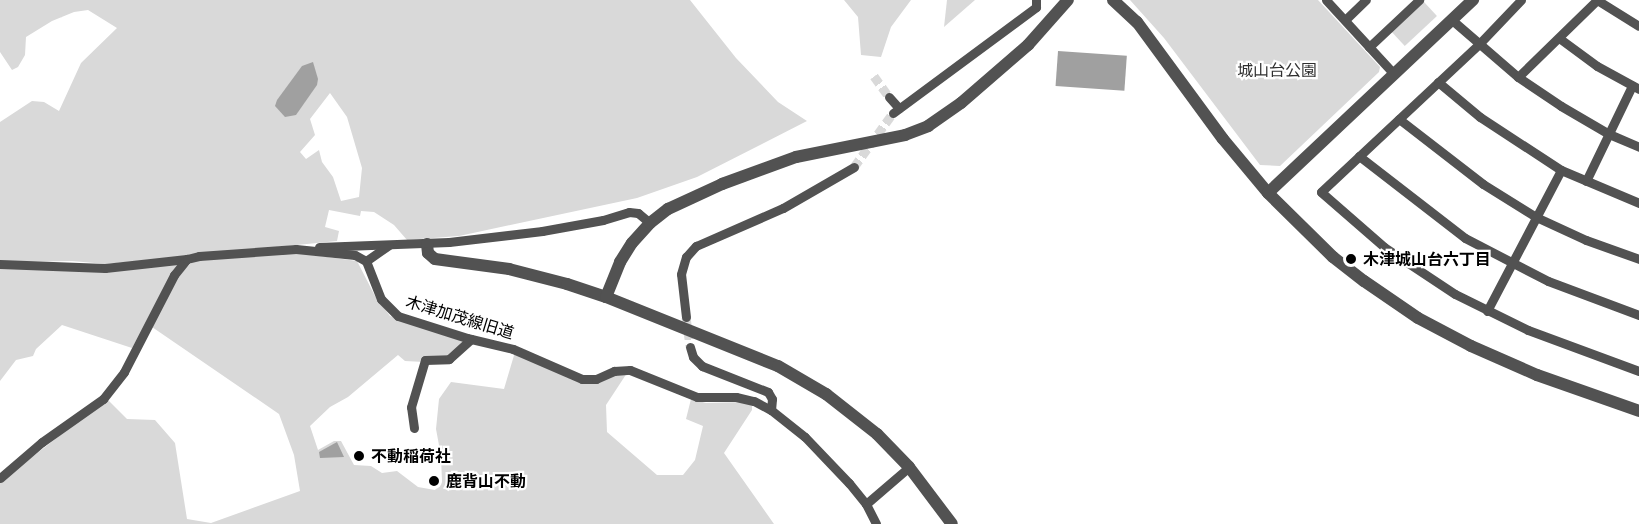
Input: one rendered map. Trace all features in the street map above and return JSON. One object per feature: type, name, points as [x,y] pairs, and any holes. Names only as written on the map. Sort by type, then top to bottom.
[{"type":"street","points":[[889,97],[896,111],[1036,7],[1036,0]]},
{"type":"street","points":[[606,297],[626,252],[650,223],[684,200],[786,160],[904,135],[928,126],[961,103],[1028,45],[1068,0]]},
{"type":"street","points":[[1113,0],[1137,22],[1224,139],[1268,193],[1334,257],[1418,318],[1505,362],[1639,410]]},
{"type":"street","points":[[1326,0],[1394,74]]},
{"type":"street","points":[[1345,20],[1366,0]]},
{"type":"street","points":[[1369,47],[1419,0]]},
{"type":"street","points":[[1268,193],[1473,0]]},
{"type":"street","points":[[1521,0],[1478,45],[1321,192],[1346,216],[1418,271],[1487,311],[1539,334],[1639,371]]},
{"type":"street","points":[[1518,77],[1597,0],[1639,26]]},
{"type":"street","points":[[1452,20],[1478,45],[1518,77],[1609,134],[1639,147]]},
{"type":"street","points":[[1558,38],[1597,66],[1635,87],[1586,181]]},
{"type":"street","points":[[1438,82],[1480,117],[1561,170],[1639,203]]},
{"type":"street","points":[[1399,120],[1483,184],[1536,217],[1586,240],[1639,259]]},
{"type":"street","points":[[1359,156],[1465,238],[1548,281],[1639,315]]},
{"type":"street","points":[[686,317],[681,274],[687,257],[696,246],[783,208],[854,167]]},
{"type":"street","points":[[1487,311],[1561,170]]},
{"type":"street","points":[[0,264],[105,268],[187,259],[199,255],[334,245],[427,244],[542,231],[603,220],[628,212],[638,213],[650,223]]},
{"type":"street","points":[[427,244],[428,253],[435,259],[531,274],[606,297],[742,350],[806,381],[861,420],[909,467],[952,524]]},
{"type":"street","points":[[296,249],[349,254],[366,261],[389,245]]},
{"type":"street","points":[[0,478],[42,442],[103,399],[124,372],[174,275],[187,259]]},
{"type":"street","name":"木津加茂線旧道","points":[[366,261],[378,293],[391,311],[416,323],[513,349],[582,379],[596,379],[614,371],[630,370],[697,398],[742,398],[771,410],[805,437],[866,504],[876,524]]},
{"type":"street","points":[[414,428],[411,407],[425,360],[449,359],[471,339]]},
{"type":"street","points":[[690,347],[693,357],[702,366],[768,392],[772,399],[771,410]]},
{"type":"street","points":[[866,504],[909,467]]},
{"type":"green space","points":[[0,0],[690,0],[736,58],[778,102],[807,121],[697,177],[637,198],[459,236],[407,240],[394,225],[374,212],[361,211],[360,216],[329,210],[325,227],[339,231],[337,241],[106,264],[72,261],[10,262],[0,260],[0,122],[32,101],[44,102],[59,111],[81,63],[117,28],[88,10],[74,12],[52,21],[26,37],[25,55],[18,67],[12,70],[0,52]],"holes":[[[330,93],[347,117],[362,168],[359,197],[341,201],[333,177],[322,162],[319,150],[306,159],[300,152],[315,135],[310,119]]]},
{"type":"green space","points":[[844,0],[911,0],[891,27],[881,57],[861,55],[858,17]]},
{"type":"green space","points":[[947,0],[975,0],[944,27]]},
{"type":"green space","name":"城山台公園","points":[[1130,0],[1318,0],[1380,67],[1379,72],[1280,166],[1260,165],[1164,38]]},
{"type":"green space","points":[[1424,2],[1437,16],[1405,46],[1392,32]]},
{"type":"green space","points":[[298,253],[357,261],[375,296],[390,316],[472,343],[443,363],[405,361],[398,355],[348,397],[330,407],[310,426],[318,450],[334,441],[341,441],[354,465],[371,466],[382,473],[397,471],[418,487],[435,490],[442,482],[441,456],[436,429],[439,399],[451,382],[504,389],[515,352],[580,381],[627,373],[606,405],[607,432],[657,475],[683,475],[695,460],[703,426],[686,419],[691,399],[706,403],[745,402],[752,405],[752,410],[724,453],[774,524],[0,524],[0,482],[107,399],[127,419],[155,420],[175,443],[187,519],[211,523],[300,491],[294,455],[279,414],[152,327],[176,279],[194,260]]},
{"type":"green space","points":[[180,261],[132,348],[62,325],[36,349],[33,356],[16,360],[0,381],[0,267],[68,267]]},
{"type":"shaded area","points":[[1058,51],[1127,56],[1124,91],[1056,86]]},
{"type":"shaded area","points":[[313,62],[318,79],[317,85],[296,115],[285,117],[275,106],[277,100],[302,66]]},
{"type":"shaded area","points":[[337,442],[344,457],[320,458],[319,452]]},
{"type":"tunnel","points":[[874,76],[889,97]]},
{"type":"tunnel","points":[[854,167],[893,113]]},
{"type":"tunnel","points":[[686,317],[690,347]]},
{"type":"place","name":"木津城山台六丁目","points":[[1351,259]]},
{"type":"place","name":"不動稲荷社","points":[[359,456]]},
{"type":"place","name":"鹿背山不動","points":[[434,481]]}]
